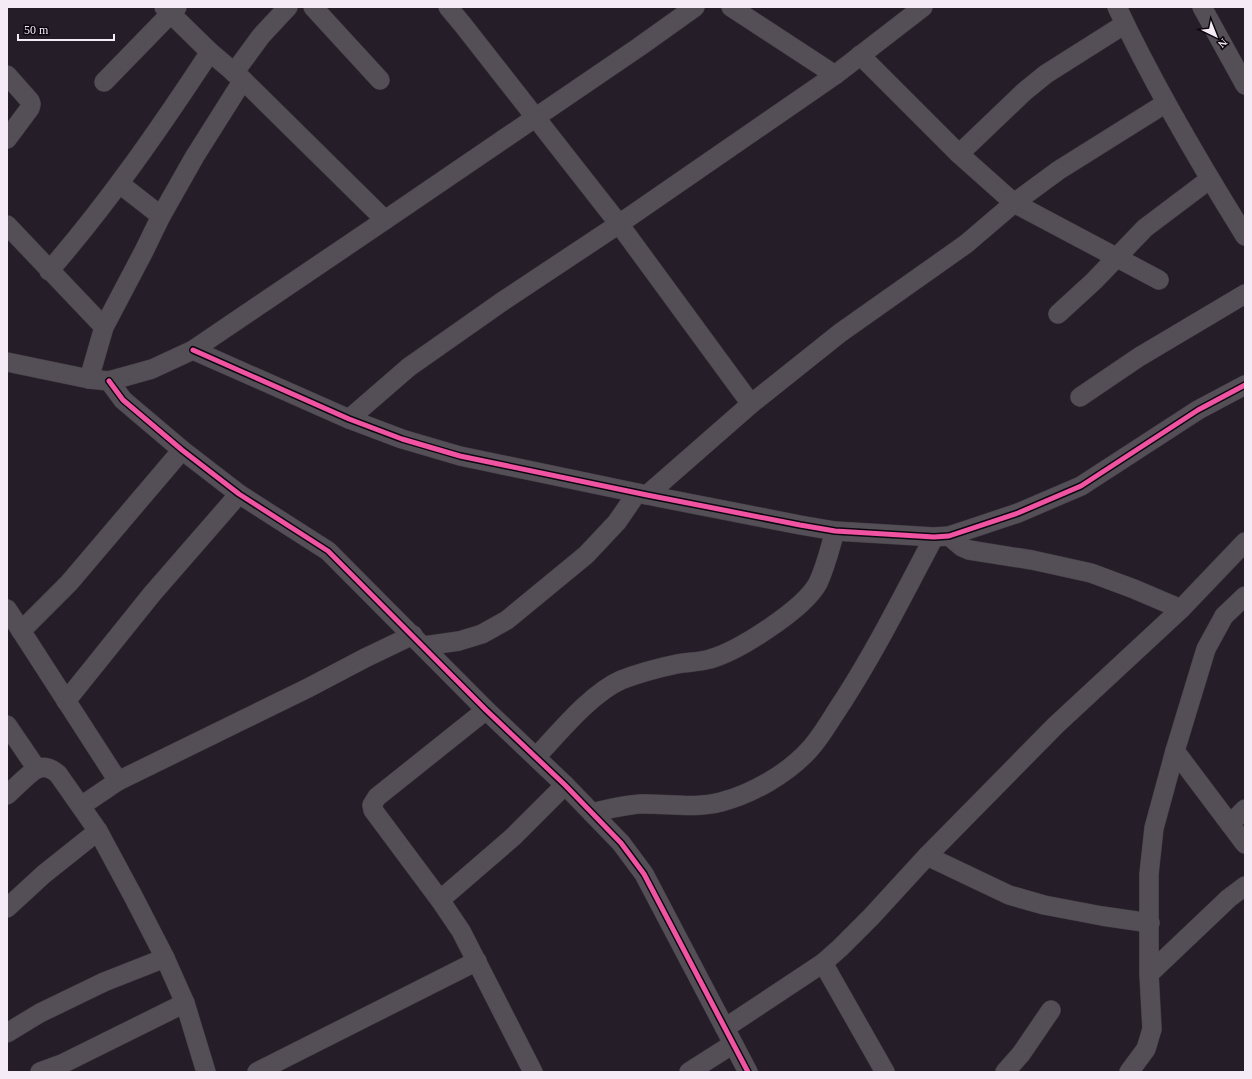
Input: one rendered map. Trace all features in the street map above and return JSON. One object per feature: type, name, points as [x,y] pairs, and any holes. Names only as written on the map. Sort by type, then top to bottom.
[{"type":"street","points":[[89,379],[104,327],[161,216],[261,36],[288,7]]},
{"type":"street","points":[[313,7],[380,80]]},
{"type":"street","points":[[448,7],[619,224],[751,404]]},
{"type":"street","points":[[732,7],[835,75]]},
{"type":"street","points":[[349,419],[409,367],[503,301],[619,224],[835,75],[923,7]]},
{"type":"street","points":[[1117,7],[1166,103],[1245,236]]},
{"type":"street","points":[[1202,7],[1245,85]]},
{"type":"street","points":[[7,362],[89,379],[109,381],[152,369],[193,350],[535,118],[692,8]]},
{"type":"street","points":[[104,82],[170,9],[210,52],[238,76],[385,220]]},
{"type":"street","points":[[959,154],[992,121],[1035,82],[1125,24]]},
{"type":"street","points":[[49,271],[77,239],[120,184],[210,52]]},
{"type":"street","points":[[860,55],[959,154],[1014,203],[1159,280]]},
{"type":"street","points":[[7,75],[31,104],[30,108],[7,140]]},
{"type":"street","points":[[81,806],[118,781],[308,688],[365,658],[418,640],[459,641],[482,634],[507,620],[586,555],[642,494],[840,333],[966,244],[1014,203],[1059,170],[1166,103]]},
{"type":"street","points":[[1058,314],[1145,228],[1210,179]]},
{"type":"street","points":[[120,184],[161,216]]},
{"type":"street","points":[[7,225],[49,271],[104,327]]},
{"type":"street","points":[[1080,397],[1139,358],[1245,294]]},
{"type":"street","points":[[193,350],[349,419],[402,439],[460,456],[642,494],[835,531],[941,536],[1018,513],[1081,486],[1198,410],[1245,385]]},
{"type":"street","points":[[109,381],[123,400],[182,450],[239,494],[328,551],[486,710],[565,785],[621,843],[644,874],[748,1072]]},
{"type":"street","points":[[21,631],[69,583],[182,450]]},
{"type":"street","points":[[66,701],[152,594],[239,494]]},
{"type":"street","points":[[536,757],[587,704],[620,681],[645,672],[677,664],[710,659],[741,645],[773,624],[804,600],[817,584],[828,557],[835,531]]},
{"type":"street","points":[[941,536],[969,550],[1032,560],[1091,573],[1181,609]]},
{"type":"street","points":[[592,813],[621,806],[640,804],[692,806],[721,802],[757,788],[784,772],[809,750],[820,736],[854,683],[941,536]]},
{"type":"street","points":[[689,1072],[729,1036],[823,963],[871,917],[927,856],[1056,725],[1181,609],[1245,542]]},
{"type":"street","points":[[1129,1072],[1146,1049],[1152,1029],[1148,974],[1150,923],[1149,874],[1154,828],[1175,751],[1206,649],[1224,616],[1245,596]]},
{"type":"street","points":[[7,609],[118,781]]},
{"type":"street","points":[[486,710],[377,797],[372,805],[373,810],[440,900],[461,931],[533,1072]]},
{"type":"street","points":[[7,726],[37,769]]},
{"type":"street","points":[[1175,751],[1245,844]]},
{"type":"street","points":[[7,795],[37,769],[44,768],[54,770],[81,806],[98,831],[134,896],[165,958],[185,1003],[206,1072]]},
{"type":"street","points":[[440,900],[513,836],[565,785]]},
{"type":"street","points":[[1230,824],[1245,808]]},
{"type":"street","points":[[7,908],[44,874],[98,831]]},
{"type":"street","points":[[927,856],[1009,895],[1044,905],[1073,911],[1150,923]]},
{"type":"street","points":[[1148,974],[1229,898],[1245,886]]},
{"type":"street","points":[[7,1033],[40,1013],[104,982],[165,958]]},
{"type":"street","points":[[257,1072],[477,961]]},
{"type":"street","points":[[823,963],[885,1072]]},
{"type":"street","points":[[40,1072],[62,1064],[185,1003]]},
{"type":"street","points":[[1005,1072],[1021,1054],[1051,1010]]},
{"type":"cycle path","points":[[193,350],[349,419],[402,439],[460,456],[647,495],[835,531],[934,537],[949,536],[1018,513],[1081,486],[1198,410],[1245,385]]},
{"type":"cycle path","points":[[109,381],[123,400],[182,450],[239,494],[328,551],[486,710],[565,785],[621,843],[644,874],[748,1072]]}]
